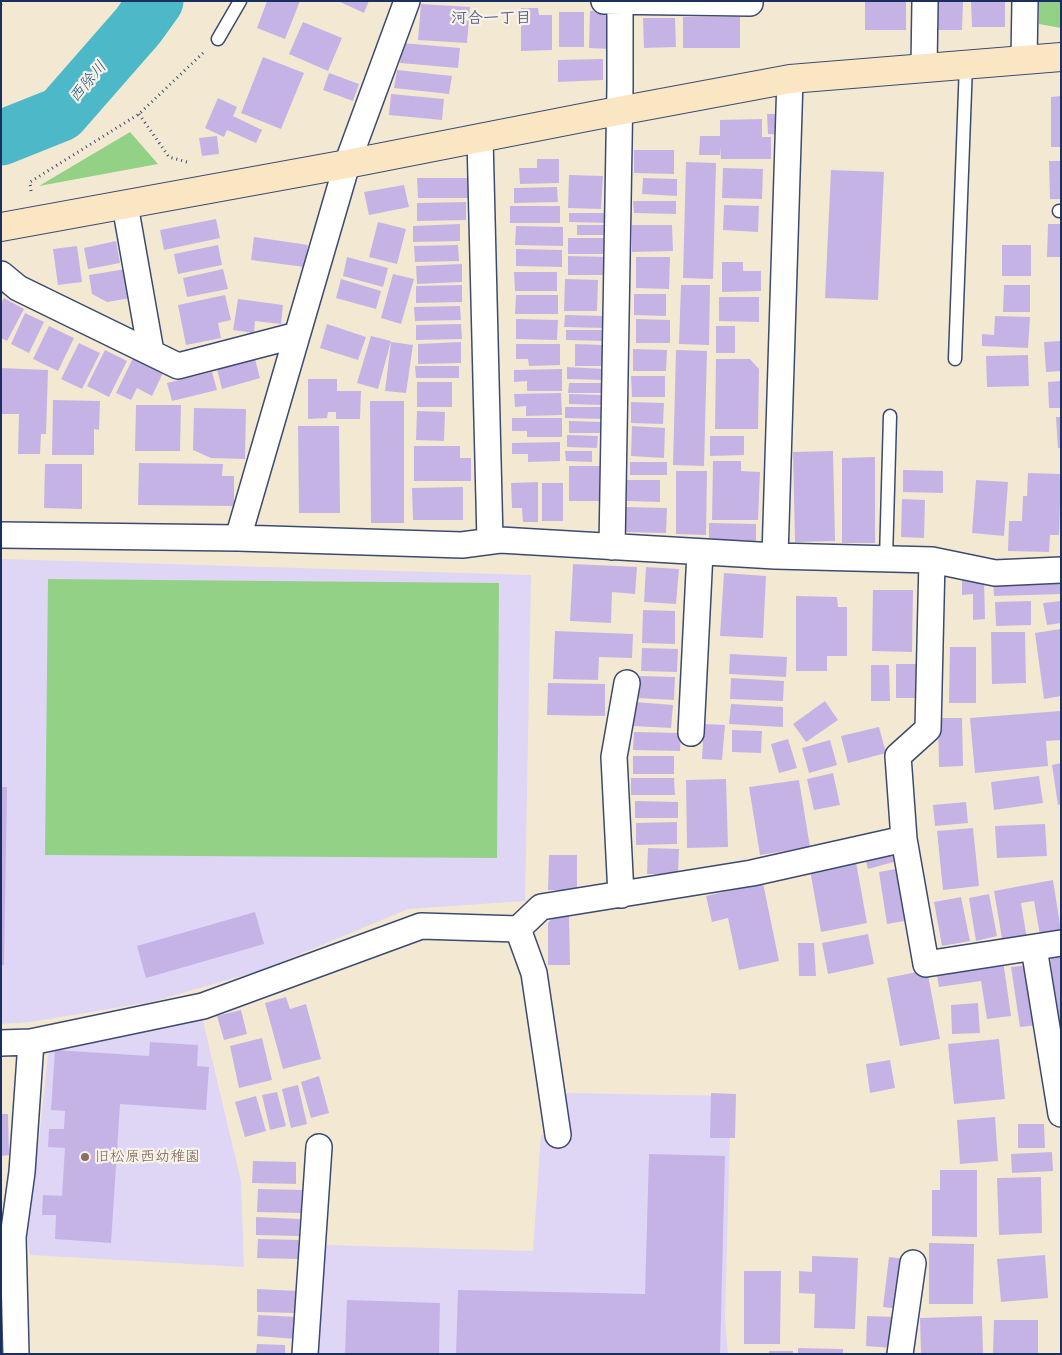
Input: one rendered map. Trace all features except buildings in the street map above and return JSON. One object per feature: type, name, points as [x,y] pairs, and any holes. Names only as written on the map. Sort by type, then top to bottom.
[{"type":"street","points":[[238,538],[346,164],[407,1]]},
{"type":"street","points":[[612,547],[619,110],[611,2],[750,3],[750,1]]},
{"type":"street","points":[[924,68],[925,1]]},
{"type":"street","points":[[1024,60],[1025,1]]},
{"type":"street","points":[[1,227],[346,164],[619,110],[790,80],[1061,57]]},
{"type":"street","points":[[775,556],[790,80]]},
{"type":"street","points":[[480,138],[490,541]]},
{"type":"street","points":[[125,205],[151,352]]},
{"type":"street","points":[[1,274],[18,288],[178,366],[297,335]]},
{"type":"street","points":[[1,535],[238,538],[462,545],[500,540],[775,556],[932,560],[996,573],[1061,570]]},
{"type":"street","points":[[691,733],[700,552]]},
{"type":"street","points":[[932,560],[928,729],[898,756],[904,839],[926,964],[1061,943]]},
{"type":"street","points":[[621,895],[614,757],[627,683]]},
{"type":"street","points":[[1,1042],[32,1042],[204,1006],[421,926],[518,929],[541,907],[752,873],[904,839]]},
{"type":"street","points":[[518,929],[534,973],[558,1135]]},
{"type":"street","points":[[1034,948],[1061,1114]]},
{"type":"street","points":[[16,1354],[8,1304],[13,1237],[11,1173],[32,1042]]},
{"type":"street","points":[[305,1354],[319,1147]]},
{"type":"street","points":[[900,1354],[913,1263]]},
{"type":"lane","points":[[218,39],[240,1]]},
{"type":"lane","points":[[955,359],[966,64]]},
{"type":"lane","points":[[886,559],[890,416]]},
{"type":"path","points":[[1,4],[5,1]]},
{"type":"path","points":[[32,195],[30,182],[139,114],[218,39]]},
{"type":"path","points":[[139,114],[169,157],[188,162]]},
{"type":"shaded area","points":[[1,559],[531,575],[525,901],[408,909],[262,970],[151,1002],[30,1022],[1,1024]]},
{"type":"shaded area","points":[[202,1017],[241,1181],[244,1267],[30,1255],[25,1224],[39,1141],[48,1055],[55,1045]]},
{"type":"shaded area","points":[[566,1093],[731,1096],[725,1319],[728,1354],[315,1354],[326,1245],[533,1251],[541,1135],[566,1135]]},
{"type":"green space","points":[[1039,1],[1061,1],[1061,28],[1039,24]]},
{"type":"green space","points":[[130,132],[158,164],[39,186]]},
{"type":"green space","points":[[48,579],[499,583],[497,858],[45,855]]},
{"type":"waterway","name":"西除川","points":[[1,138],[61,114],[138,26],[156,1]]},
{"type":"place","name":"旧松原西幼稚園","points":[[85,1157]]},
{"type":"district","name":"河合一丁目","points":[[491,18]]}]
